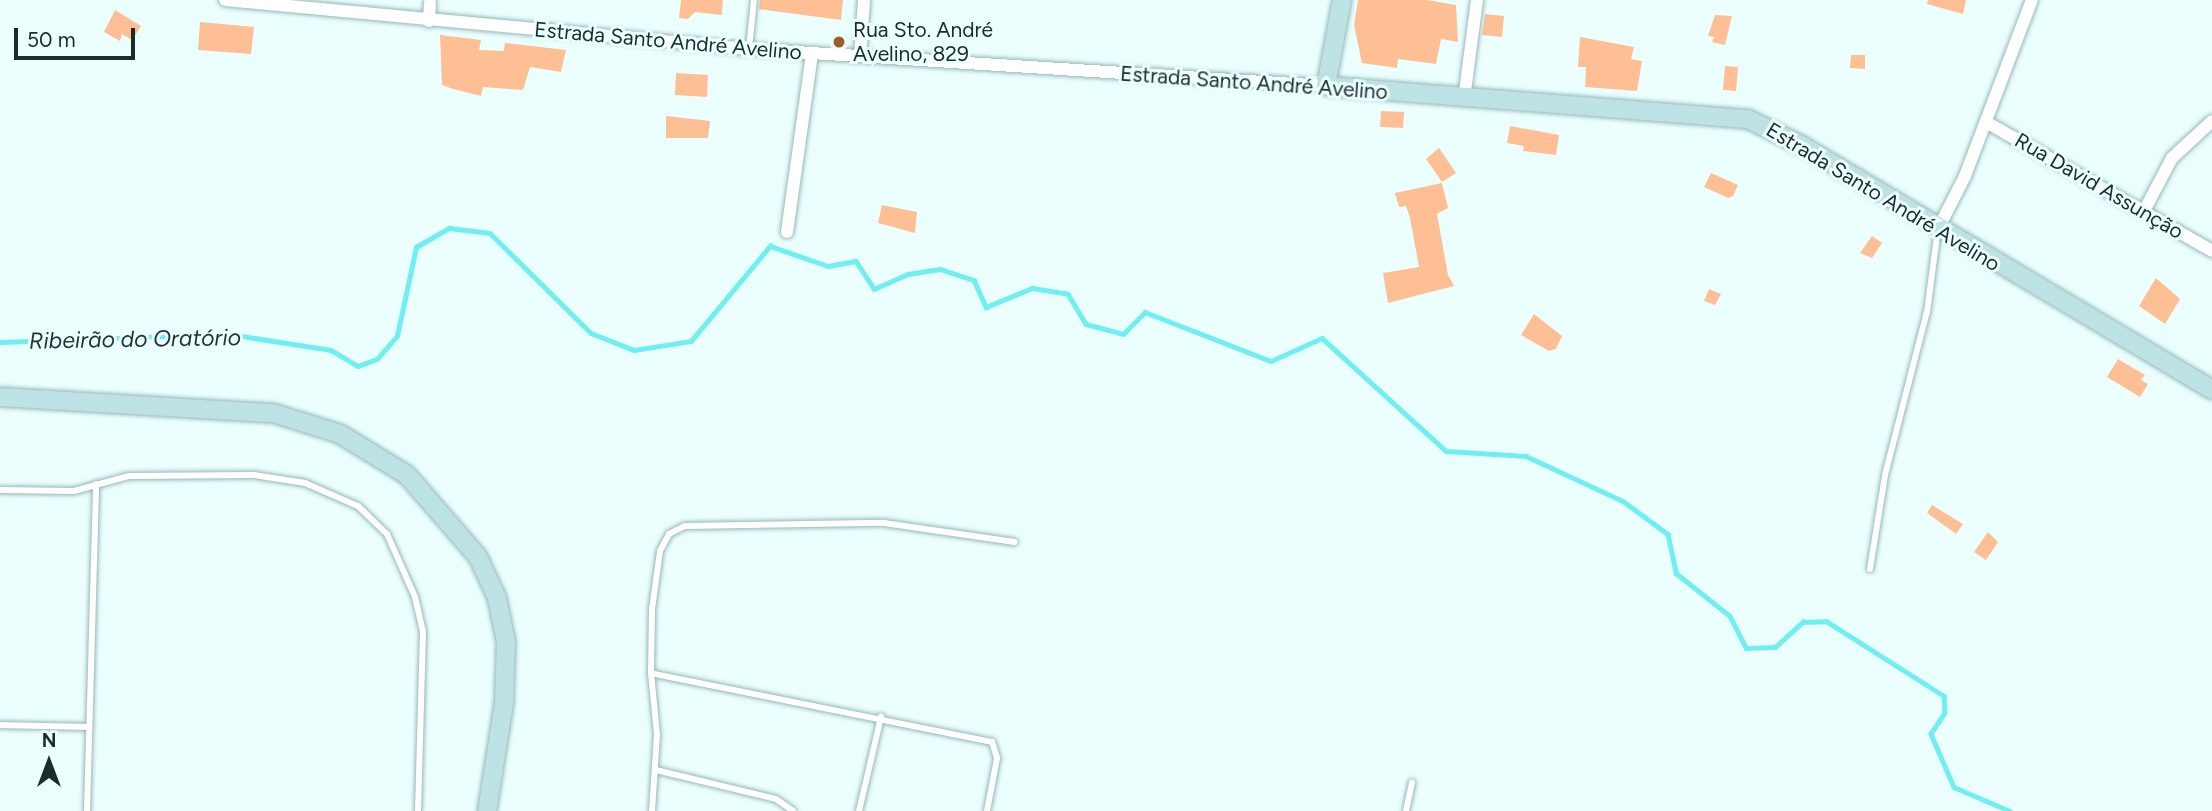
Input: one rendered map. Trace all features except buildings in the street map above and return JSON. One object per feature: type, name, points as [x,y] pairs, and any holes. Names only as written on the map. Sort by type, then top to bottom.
[{"type":"main road","points":[[1326,86],[1342,0]]},
{"type":"main road","name":"Estrada Santo André Avelino","points":[[1326,86],[1464,99],[1672,110],[1748,119],[1803,146],[1938,229],[2212,390]]},
{"type":"main road","points":[[0,397],[273,412],[340,434],[407,475],[478,556],[497,598],[506,642],[504,703],[487,811]]},
{"type":"street","name":"Estrada Santo André Avelino","points":[[225,0],[749,49],[1326,86]]},
{"type":"street","points":[[860,56],[864,0]]},
{"type":"street","points":[[1464,99],[1477,0]]},
{"type":"street","points":[[1938,229],[1986,122],[2032,0]]},
{"type":"street","points":[[429,21],[430,1]]},
{"type":"street","points":[[787,232],[812,52]]},
{"type":"street","points":[[2144,211],[2172,158],[2212,121]]},
{"type":"street","name":"Rua David Assunção","points":[[1986,122],[2212,251]]},
{"type":"lane","points":[[749,49],[754,0]]},
{"type":"lane","points":[[1870,569],[1885,475],[1927,312],[1938,229]]},
{"type":"lane","points":[[0,490],[74,491],[129,476],[282,478],[335,494],[372,517],[387,534],[415,597],[423,632],[418,811]]},
{"type":"lane","points":[[87,811],[96,484]]},
{"type":"lane","points":[[652,811],[656,770],[650,634],[660,551],[669,534],[685,526],[884,523],[1015,542]]},
{"type":"lane","points":[[651,673],[881,717],[992,742],[996,758],[987,811]]},
{"type":"lane","points":[[859,811],[881,717]]},
{"type":"lane","points":[[0,725],[88,727]]},
{"type":"lane","points":[[656,770],[776,799],[793,811]]},
{"type":"lane","points":[[1406,811],[1412,783]]},
{"type":"waterway","name":"Ribeirão do Oratório","points":[[0,342],[229,334],[331,350],[358,366],[377,359],[397,336],[416,247],[449,228],[490,233],[591,333],[634,350],[691,341],[770,246],[828,266],[856,261],[874,289],[908,274],[940,269],[974,280],[986,307],[1032,288],[1068,294],[1086,324],[1123,334],[1145,312],[1271,361],[1322,338],[1446,451],[1526,456],[1623,501],[1668,534],[1676,573],[1730,616],[1746,648],[1775,647],[1803,622],[1826,621],[1944,696],[1945,713],[1931,734],[1954,787],[2010,811]]},
{"type":"place","name":"Rua Sto. André Avelino, 829","points":[[839,42]]}]
